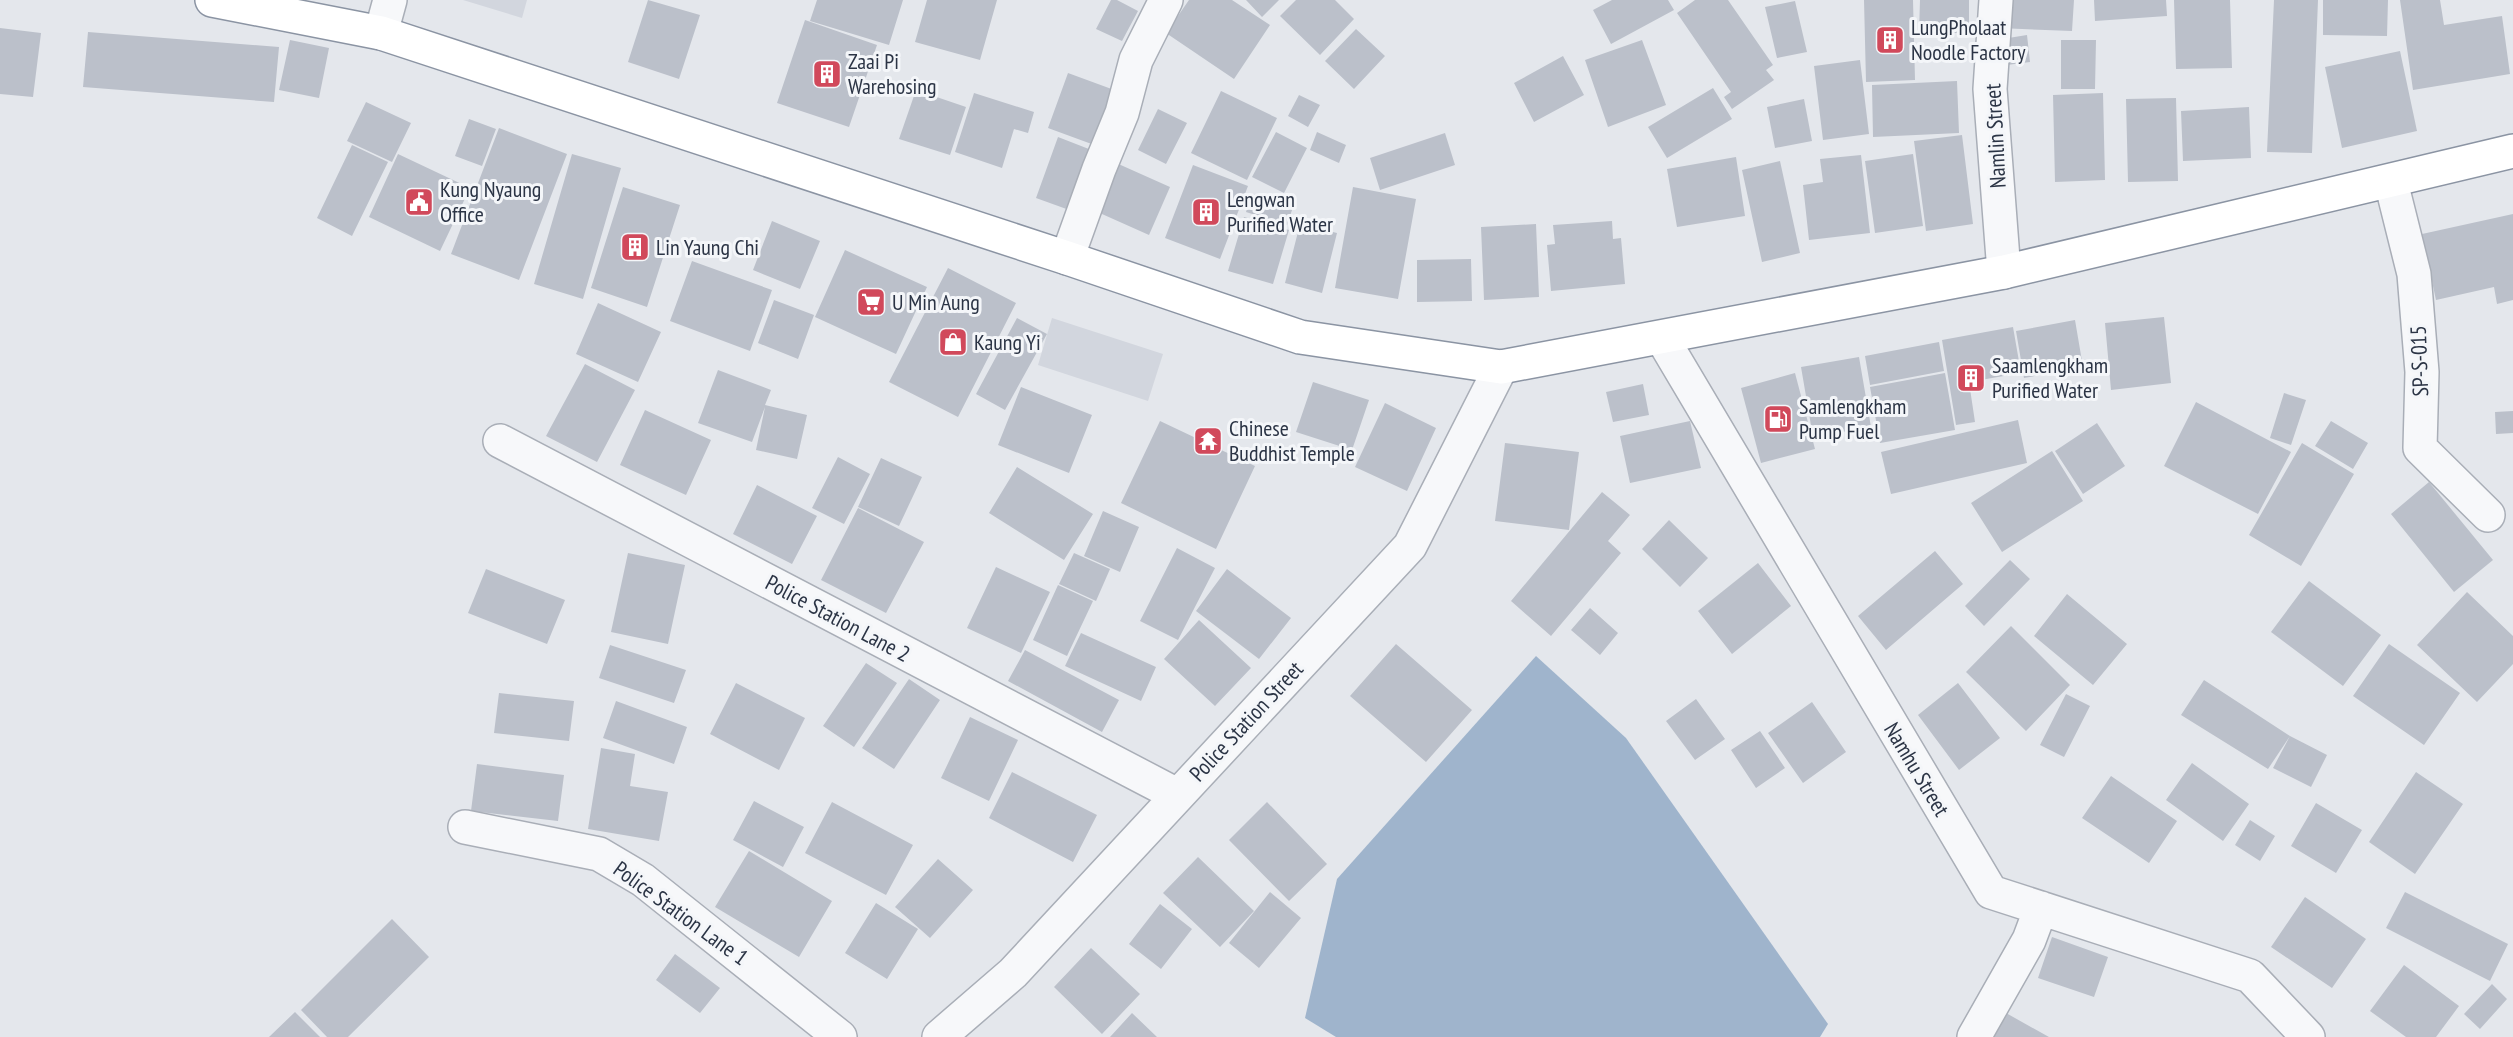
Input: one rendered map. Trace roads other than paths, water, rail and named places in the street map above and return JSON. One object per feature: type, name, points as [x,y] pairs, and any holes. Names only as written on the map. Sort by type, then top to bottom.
[{"type":"highway","points":[[212,0],[381,33],[1067,258],[1300,337],[1501,367],[2004,272],[2391,182],[2513,151]]},
{"type":"street","points":[[381,33],[390,0]]},
{"type":"street","points":[[1067,258],[1122,113],[1136,60],[1166,0]]},
{"type":"street","name":"Namlin Street","points":[[1996,0],[1990,89],[2004,272]]},
{"type":"street","name":"SP-S-015","points":[[2391,182],[2414,274],[2422,372],[2420,448],[2488,515]]},
{"type":"street","name":"Namhu Street","points":[[1662,338],[1991,892],[2250,976],[2308,1037]]},
{"type":"street","name":"Police Station Street","points":[[939,1037],[1013,973],[1410,546],[1501,367]]},
{"type":"street","name":"Police Station Lane 2","points":[[500,441],[1177,795]]},
{"type":"street","name":"Police Station Lane 1","points":[[465,827],[599,854],[643,880],[840,1037]]},
{"type":"street","points":[[1974,1037],[2029,940],[2041,908]]},
{"type":"water","points":[[1536,656],[1626,738],[1828,1024],[1820,1037],[1336,1037],[1305,1018],[1337,879]]},
{"type":"place","name":"LungPholaat Noodle Factory","points":[[1890,40]]},
{"type":"place","name":"Zaai Pi Warehosing","points":[[827,74]]},
{"type":"place","name":"Kung Nyaung Office","points":[[419,202]]},
{"type":"place","name":"Lengwan Purified Water","points":[[1206,212]]},
{"type":"place","name":"Lin Yaung Chi","points":[[635,247]]},
{"type":"place","name":"U Min Aung","points":[[871,302]]},
{"type":"place","name":"Kaung Yi","points":[[953,342]]},
{"type":"place","name":"Saamlengkham Purified Water","points":[[1971,378]]},
{"type":"place","name":"Samlengkham Pump Fuel","points":[[1778,419]]},
{"type":"place","name":"Chinese Buddhist Temple","points":[[1208,441]]}]
